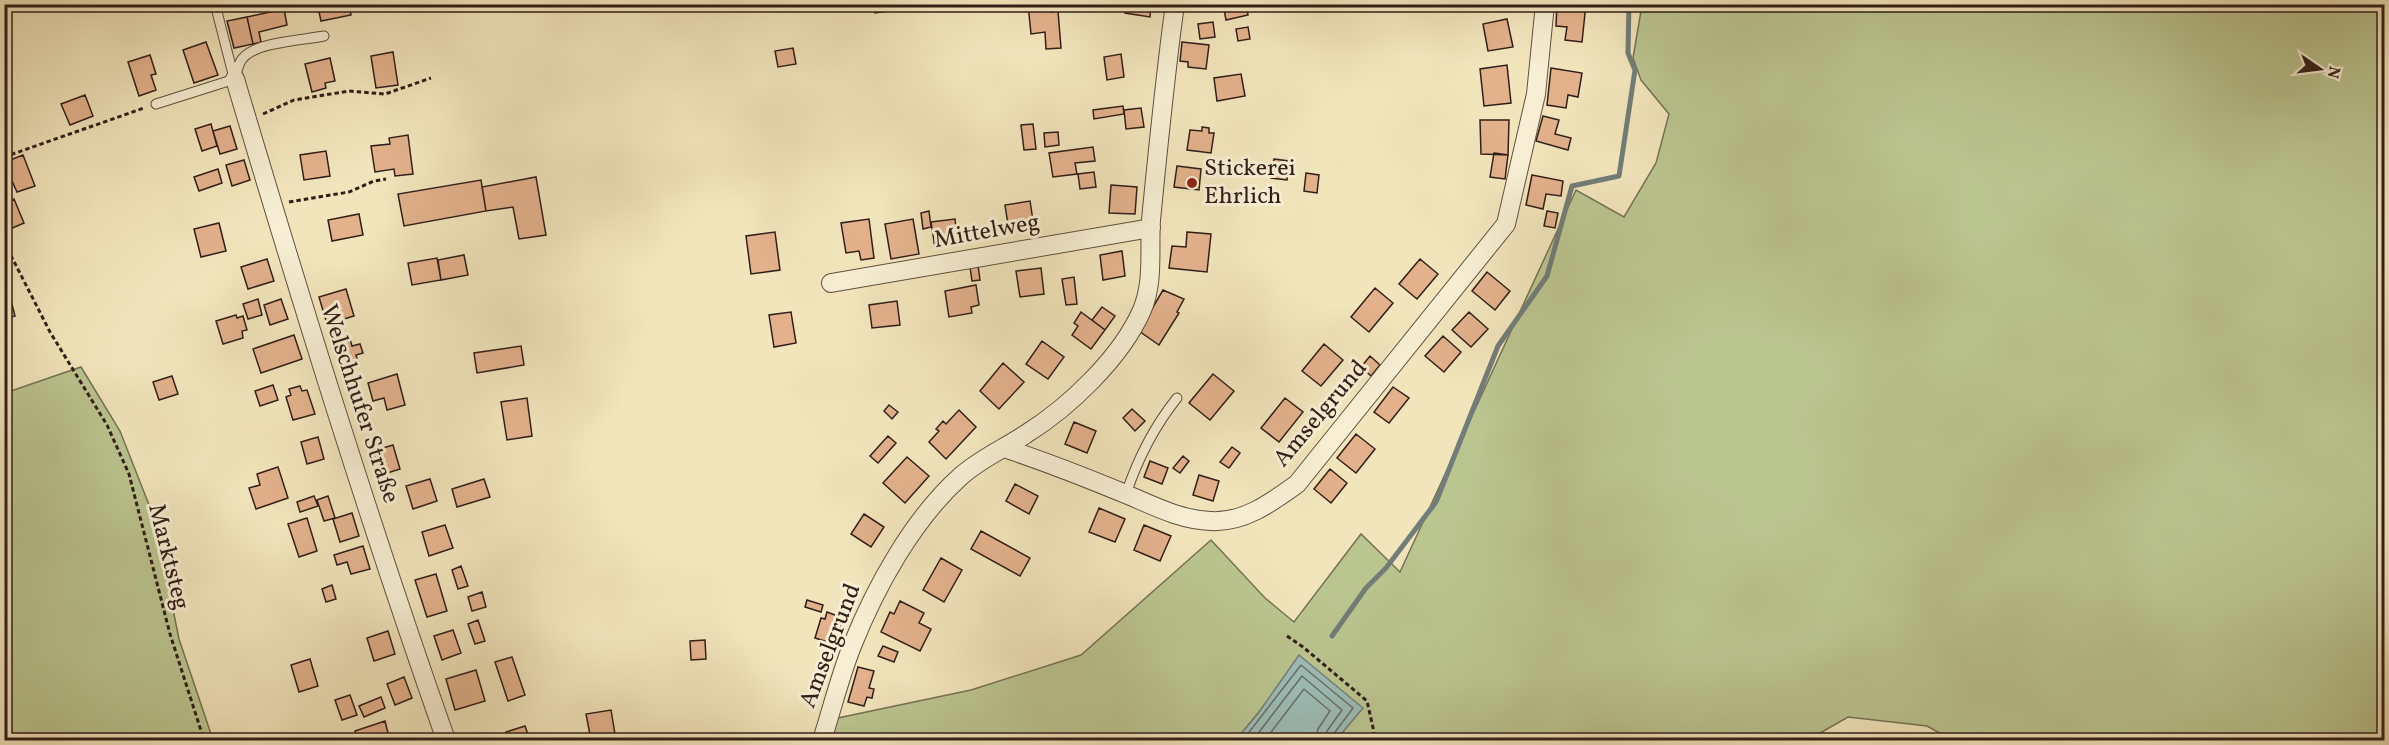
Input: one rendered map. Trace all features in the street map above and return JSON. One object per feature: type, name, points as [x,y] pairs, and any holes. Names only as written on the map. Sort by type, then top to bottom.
[{"type":"street","points":[[1004,448],[1049,419],[1097,374],[1122,344],[1148,295],[1150,228],[1163,94],[1175,4]]},
{"type":"street","name":"Amselgrund","points":[[822,741],[852,646],[881,582],[929,509],[963,474],[1004,448],[1184,518],[1212,522],[1239,517],[1265,506],[1297,484],[1506,224],[1536,94],[1545,4]]},
{"type":"street","name":"Welschhufer Straße","points":[[235,79],[272,206],[400,611],[446,741]]},
{"type":"street","name":"Mittelweg","points":[[831,283],[1150,228]]},
{"type":"lane","name":"Welschhufer Straße","points":[[215,4],[235,79]]},
{"type":"lane","points":[[156,104],[235,79],[241,59],[248,53],[266,46],[324,36]]},
{"type":"lane","points":[[1126,494],[1146,443],[1158,421],[1177,398]]},
{"type":"path","points":[[249,126],[269,111],[294,100],[349,91],[385,94],[431,78]]},
{"type":"path","points":[[4,157],[156,104]]},
{"type":"path","points":[[272,206],[349,192],[374,181],[386,179]]},
{"type":"path","name":"Marktsteg","points":[[4,242],[50,332],[107,425],[129,474],[170,634],[204,741]]},
{"type":"path","points":[[1287,636],[1304,647],[1367,701],[1374,732],[1373,741]]},
{"type":"green space","points":[[1642,5],[2384,5],[2384,740],[1952,740],[1927,726],[1848,717],[1808,740],[1336,740],[1362,708],[1259,712],[1236,740],[831,740],[838,718],[971,690],[1081,655],[1211,540],[1265,598],[1294,622],[1361,534],[1400,572],[1576,190],[1624,217],[1656,163],[1669,114],[1641,80],[1633,58]]},
{"type":"green space","points":[[81,367],[120,431],[155,520],[179,639],[213,740],[5,740],[4,513],[8,496],[4,474],[5,393]]},
{"type":"water","points":[[1299,655],[1363,708],[1336,740],[1236,740],[1259,712]]},
{"type":"building","points":[[327,4],[349,4],[351,15],[321,21],[318,7]]},
{"type":"building","points":[[874,4],[895,4],[896,10],[875,13]]},
{"type":"building","points":[[1028,4],[1051,4],[1052,12],[1058,11],[1061,48],[1046,49],[1045,32],[1031,34]]},
{"type":"building","points":[[1126,4],[1151,4],[1150,17],[1125,13]]},
{"type":"building","points":[[1223,4],[1246,4],[1248,15],[1226,20]]},
{"type":"building","points":[[1557,4],[1586,4],[1582,42],[1565,40],[1567,27],[1556,26]]},
{"type":"building","points":[[284,9],[287,25],[259,32],[261,42],[253,44],[247,17]]},
{"type":"building","points":[[247,17],[253,44],[234,48],[227,21]]},
{"type":"building","points":[[1507,19],[1513,47],[1488,51],[1483,24]]},
{"type":"building","points":[[1213,22],[1215,37],[1200,39],[1198,24]]},
{"type":"building","points":[[1248,27],[1250,39],[1238,41],[1236,29]]},
{"type":"building","points":[[206,42],[218,75],[194,83],[183,50]]},
{"type":"building","points":[[1182,42],[1209,45],[1206,69],[1188,67],[1188,62],[1180,61]]},
{"type":"building","points":[[793,48],[796,64],[778,67],[775,51]]},
{"type":"building","points":[[393,52],[398,85],[376,88],[371,56]]},
{"type":"building","points":[[1121,54],[1124,77],[1107,80],[1104,57]]},
{"type":"building","points":[[150,55],[156,74],[151,75],[156,90],[139,96],[128,62]]},
{"type":"building","points":[[330,58],[335,81],[325,83],[326,88],[312,92],[305,64]]},
{"type":"building","points":[[1507,65],[1511,103],[1484,106],[1480,69]]},
{"type":"building","points":[[1551,68],[1582,73],[1578,97],[1568,95],[1566,108],[1547,105]]},
{"type":"building","points":[[1241,74],[1245,96],[1217,101],[1214,78]]},
{"type":"building","points":[[85,95],[93,116],[70,125],[61,104]]},
{"type":"building","points":[[1123,106],[1124,114],[1094,119],[1093,110]]},
{"type":"building","points":[[1141,108],[1144,127],[1126,129],[1124,110]]},
{"type":"building","points":[[1543,116],[1559,120],[1555,134],[1571,138],[1568,150],[1536,141]]},
{"type":"building","points":[[1480,120],[1509,120],[1508,155],[1481,154]]},
{"type":"building","points":[[211,124],[217,146],[202,151],[195,129]]},
{"type":"building","points":[[1033,124],[1036,149],[1024,150],[1021,125]]},
{"type":"building","points":[[230,126],[237,149],[220,154],[213,131]]},
{"type":"building","points":[[1202,127],[1209,128],[1209,133],[1214,133],[1211,153],[1187,150],[1190,130],[1202,131]]},
{"type":"building","points":[[1058,132],[1059,145],[1045,147],[1044,133]]},
{"type":"building","points":[[408,135],[413,174],[395,176],[394,169],[375,172],[371,146],[390,144],[389,138]]},
{"type":"building","points":[[1093,147],[1095,161],[1075,163],[1077,174],[1053,177],[1049,153]]},
{"type":"building","points":[[326,151],[330,176],[304,180],[300,155]]},
{"type":"building","points":[[1494,153],[1508,155],[1505,179],[1490,177]]},
{"type":"building","points":[[23,155],[35,186],[17,192],[12,181],[6,183],[4,174],[9,172],[5,162]]},
{"type":"building","points":[[1274,159],[1289,161],[1287,180],[1271,178]]},
{"type":"building","points":[[244,160],[250,180],[232,186],[226,165]]},
{"type":"building","points":[[1177,166],[1201,169],[1199,190],[1174,187]]},
{"type":"building","points":[[218,169],[222,183],[199,191],[194,177]]},
{"type":"building","points":[[1094,172],[1096,187],[1080,189],[1078,174]]},
{"type":"building","points":[[1306,173],[1319,175],[1317,193],[1304,191]]},
{"type":"building","points":[[1532,175],[1563,181],[1561,196],[1546,194],[1543,209],[1526,205]]},
{"type":"building","points":[[536,177],[546,235],[519,239],[513,207],[486,211],[482,187]]},
{"type":"building","points":[[481,180],[486,211],[404,226],[398,194]]},
{"type":"building","points":[[1111,185],[1137,187],[1135,214],[1109,213]]},
{"type":"building","points":[[14,199],[24,223],[10,229],[4,217],[4,204]]},
{"type":"building","points":[[1030,201],[1034,227],[1009,231],[1005,205]]},
{"type":"building","points":[[929,211],[931,227],[923,229],[921,213]]},
{"type":"building","points":[[1547,211],[1558,213],[1555,228],[1544,226]]},
{"type":"building","points":[[359,214],[363,235],[332,241],[328,220]]},
{"type":"building","points":[[869,219],[874,258],[861,260],[859,251],[846,253],[841,223]]},
{"type":"building","points":[[913,219],[919,254],[891,259],[885,224]]},
{"type":"building","points":[[955,219],[958,244],[935,248],[931,222]]},
{"type":"building","points":[[219,223],[226,251],[201,257],[194,229]]},
{"type":"building","points":[[775,232],[780,270],[751,274],[746,236]]},
{"type":"building","points":[[1187,232],[1211,234],[1207,272],[1169,268],[1172,246],[1186,247]]},
{"type":"building","points":[[1122,251],[1125,276],[1103,280],[1100,255]]},
{"type":"building","points":[[464,255],[468,275],[441,280],[438,260]]},
{"type":"building","points":[[437,258],[441,280],[412,285],[408,263]]},
{"type":"building","points":[[267,259],[274,281],[248,289],[241,267]]},
{"type":"building","points":[[1420,259],[1438,274],[1417,299],[1399,284]]},
{"type":"building","points":[[978,265],[980,280],[972,281],[970,267]]},
{"type":"building","points":[[1041,268],[1044,294],[1020,297],[1016,271]]},
{"type":"building","points":[[1487,272],[1510,291],[1495,310],[1472,291]]},
{"type":"building","points":[[1074,277],[1077,304],[1066,305],[1062,279]]},
{"type":"building","points":[[976,285],[979,305],[971,307],[972,313],[949,317],[945,291]]},
{"type":"building","points":[[1375,288],[1393,303],[1369,332],[1351,317]]},
{"type":"building","points":[[8,289],[15,316],[4,319],[4,290]]},
{"type":"building","points":[[346,289],[354,316],[327,324],[319,297]]},
{"type":"building","points":[[1163,290],[1184,299],[1177,312],[1179,313],[1159,345],[1139,331]]},
{"type":"building","points":[[258,299],[262,315],[248,319],[243,304]]},
{"type":"building","points":[[281,299],[288,319],[270,325],[264,305]]},
{"type":"building","points":[[897,301],[900,325],[872,328],[869,305]]},
{"type":"building","points":[[1102,307],[1115,316],[1105,330],[1092,320]]},
{"type":"building","points":[[791,312],[796,343],[774,347],[769,315]]},
{"type":"building","points":[[1081,312],[1105,330],[1091,349],[1072,335],[1078,326],[1074,323]]},
{"type":"building","points":[[1469,312],[1488,329],[1471,347],[1452,330]]},
{"type":"building","points":[[236,315],[237,318],[243,316],[247,330],[242,331],[243,338],[223,344],[216,321]]},
{"type":"building","points":[[4,321],[10,342],[4,343]]},
{"type":"building","points":[[294,335],[302,359],[261,373],[253,349]]},
{"type":"building","points":[[1443,336],[1461,352],[1444,372],[1425,356]]},
{"type":"building","points":[[350,339],[352,346],[360,344],[363,353],[356,355],[358,362],[341,368],[333,344]]},
{"type":"building","points":[[1042,341],[1064,357],[1048,379],[1026,364]]},
{"type":"building","points":[[1324,344],[1343,360],[1321,386],[1302,371]]},
{"type":"building","points":[[521,346],[524,365],[477,373],[474,353]]},
{"type":"building","points":[[1370,356],[1380,365],[1371,376],[1361,367]]},
{"type":"building","points":[[1003,363],[1024,382],[999,409],[980,391]]},
{"type":"building","points":[[397,374],[405,405],[387,410],[384,398],[373,401],[368,383]]},
{"type":"building","points":[[1213,374],[1234,391],[1210,420],[1189,403]]},
{"type":"building","points":[[172,376],[178,394],[159,400],[153,382]]},
{"type":"building","points":[[273,385],[278,400],[260,406],[255,391]]},
{"type":"building","points":[[300,386],[302,391],[307,390],[315,414],[293,420],[286,397],[291,395],[289,389]]},
{"type":"building","points":[[1393,387],[1409,398],[1389,423],[1374,412]]},
{"type":"building","points":[[527,398],[532,436],[507,440],[501,402]]},
{"type":"building","points":[[1285,398],[1303,412],[1279,442],[1261,428]]},
{"type":"building","points":[[889,405],[898,412],[892,419],[884,411]]},
{"type":"building","points":[[1132,409],[1145,421],[1135,431],[1123,418]]},
{"type":"building","points":[[959,410],[976,427],[946,459],[929,442],[939,431],[936,429],[943,421],[946,424]]},
{"type":"building","points":[[1074,422],[1096,431],[1087,453],[1065,444]]},
{"type":"building","points":[[1356,434],[1375,449],[1356,473],[1337,458]]},
{"type":"building","points":[[888,436],[896,443],[878,463],[870,456]]},
{"type":"building","points":[[318,437],[324,459],[307,464],[301,442]]},
{"type":"building","points":[[393,445],[400,469],[381,475],[373,451]]},
{"type":"building","points":[[1232,447],[1240,453],[1229,468],[1220,462]]},
{"type":"building","points":[[1183,456],[1189,461],[1180,473],[1173,468]]},
{"type":"building","points":[[907,457],[929,476],[905,503],[883,483]]},
{"type":"building","points":[[1150,461],[1168,468],[1162,484],[1144,477]]},
{"type":"building","points":[[278,467],[288,498],[256,509],[249,488],[260,485],[257,474]]},
{"type":"building","points":[[1330,469],[1347,483],[1331,503],[1314,489]]},
{"type":"building","points":[[1199,475],[1219,481],[1213,501],[1193,495]]},
{"type":"building","points":[[430,479],[437,501],[413,509],[406,486]]},
{"type":"building","points":[[484,479],[490,497],[457,507],[452,489]]},
{"type":"building","points":[[1015,484],[1038,496],[1029,514],[1006,501]]},
{"type":"building","points":[[314,496],[318,506],[300,512],[297,502]]},
{"type":"building","points":[[328,496],[335,518],[324,521],[317,500]]},
{"type":"building","points":[[1099,508],[1125,519],[1115,542],[1089,532]]},
{"type":"building","points":[[352,513],[359,536],[340,542],[333,519]]},
{"type":"building","points":[[864,514],[884,527],[871,547],[851,534]]},
{"type":"building","points":[[307,518],[317,551],[299,557],[288,524]]},
{"type":"building","points":[[445,525],[453,548],[429,556],[422,532]]},
{"type":"building","points":[[1144,525],[1171,536],[1160,561],[1134,550]]},
{"type":"building","points":[[981,531],[1030,558],[1020,576],[971,549]]},
{"type":"building","points":[[363,546],[370,569],[351,574],[347,562],[337,565],[334,555]]},
{"type":"building","points":[[941,558],[962,570],[944,602],[923,590]]},
{"type":"building","points":[[461,566],[468,586],[458,589],[452,570]]},
{"type":"building","points":[[436,574],[447,611],[427,617],[415,580]]},
{"type":"building","points":[[332,585],[336,599],[326,602],[322,589]]},
{"type":"building","points":[[482,592],[486,607],[472,611],[468,597]]},
{"type":"building","points":[[807,600],[823,605],[821,612],[805,607]]},
{"type":"building","points":[[900,601],[924,613],[919,623],[931,629],[920,651],[881,632],[890,612],[894,614]]},
{"type":"building","points":[[827,612],[843,618],[834,644],[815,638],[821,618],[825,619]]},
{"type":"building","points":[[478,620],[485,641],[475,644],[468,624]]},
{"type":"building","points":[[453,630],[461,653],[442,660],[434,636]]},
{"type":"building","points":[[388,631],[395,654],[374,661],[367,638]]},
{"type":"building","points":[[705,640],[706,659],[691,660],[690,641]]},
{"type":"building","points":[[883,646],[898,652],[894,662],[878,656]]},
{"type":"building","points":[[512,657],[525,695],[508,701],[495,662]]},
{"type":"building","points":[[310,659],[318,686],[299,692],[291,665]]},
{"type":"building","points":[[858,667],[874,671],[869,688],[874,689],[872,698],[867,697],[864,706],[848,702]]},
{"type":"building","points":[[476,670],[485,701],[455,710],[446,679]]},
{"type":"building","points":[[404,677],[412,698],[395,705],[387,684]]},
{"type":"building","points":[[350,695],[357,715],[342,720],[335,700]]},
{"type":"building","points":[[381,697],[385,708],[364,717],[359,706]]},
{"type":"building","points":[[611,710],[616,740],[591,740],[586,714]]},
{"type":"building","points":[[385,721],[389,737],[378,740],[358,740],[355,731]]},
{"type":"building","points":[[525,726],[530,740],[509,740],[506,732]]},
{"type":"waterway","points":[[1332,636],[1366,588],[1386,568],[1436,502],[1498,346],[1547,276],[1572,186],[1619,176],[1635,70],[1628,53],[1629,4]]},
{"type":"place","name":"Stickerei Ehrlich","points":[[1192,183]]}]
